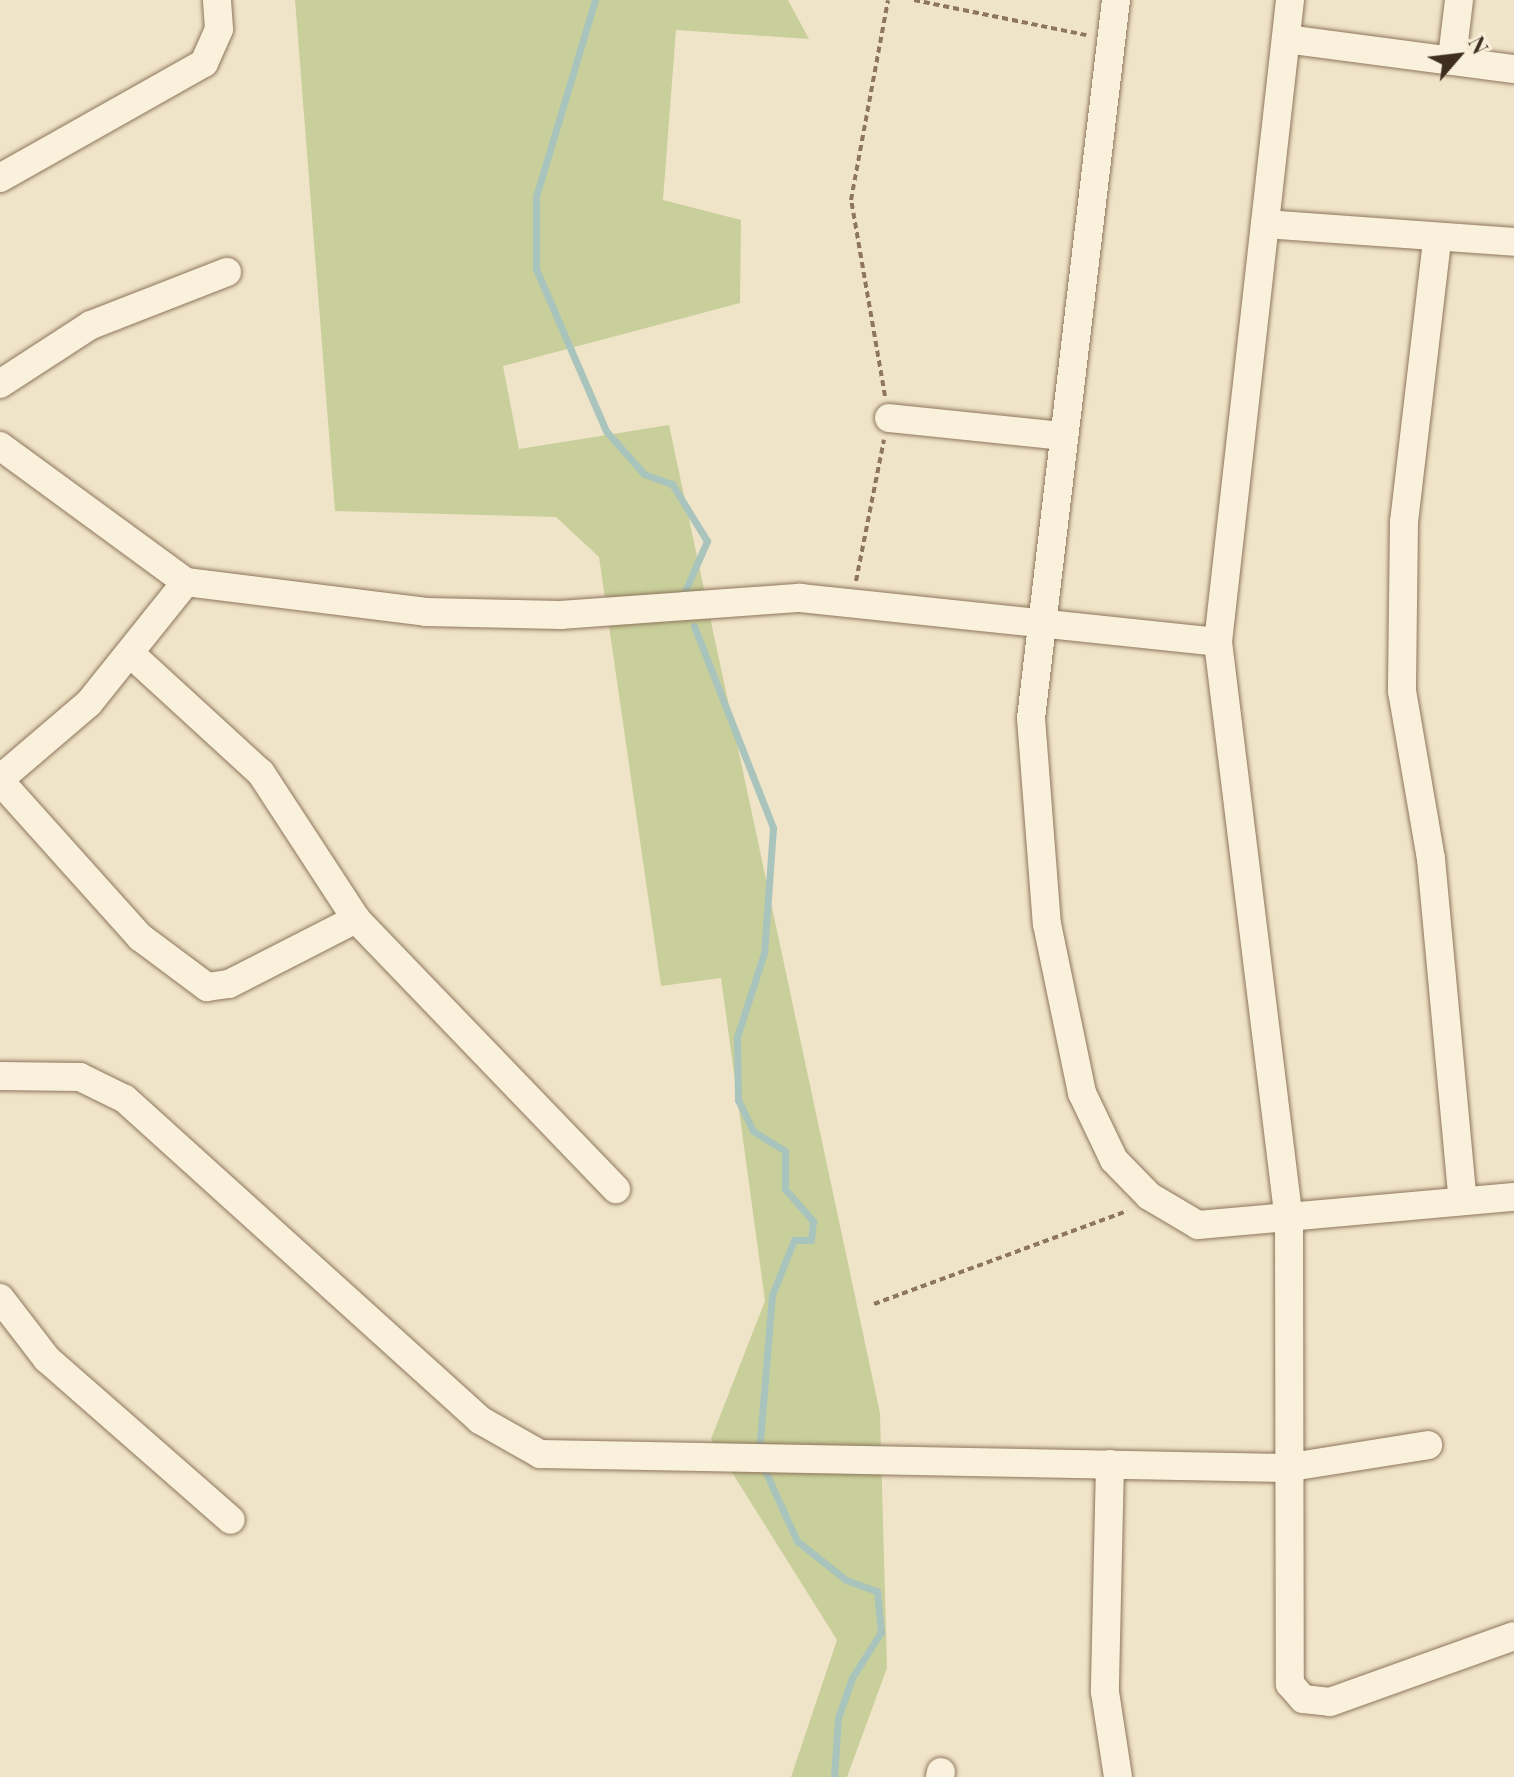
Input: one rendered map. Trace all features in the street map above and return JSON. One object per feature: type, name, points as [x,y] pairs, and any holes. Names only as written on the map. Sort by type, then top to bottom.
[{"type":"street","points":[[0,178],[204,63],[219,29],[217,0]]},
{"type":"street","points":[[1116,0],[1031,718],[1047,924],[1093,1123],[1149,1196],[1198,1225],[1289,1221],[1514,1197]]},
{"type":"street","points":[[1290,0],[1218,642],[1289,1221],[1285,1468],[1288,1671],[1303,1699],[1330,1702],[1514,1636]]},
{"type":"street","points":[[1452,58],[1459,0]]},
{"type":"street","points":[[1286,39],[1452,58],[1514,69]]},
{"type":"street","points":[[1265,224],[1437,241],[1514,242]]},
{"type":"street","points":[[1437,241],[1404,522],[1402,691],[1431,859],[1463,1201]]},
{"type":"street","points":[[0,384],[91,325],[227,272]]},
{"type":"street","points":[[889,418],[1062,436]]},
{"type":"street","points":[[0,446],[186,582],[426,612],[560,615],[753,599],[852,603],[1040,628],[1218,642]]},
{"type":"street","points":[[186,582],[132,655],[58,735],[0,780],[140,937],[207,987],[229,984],[356,919]]},
{"type":"street","points":[[132,655],[261,773],[356,919],[616,1189]]},
{"type":"street","points":[[0,1076],[80,1077],[125,1099],[448,1392],[514,1443],[567,1459],[776,1458],[1285,1468],[1428,1445]]},
{"type":"street","points":[[0,1298],[47,1359],[231,1520]]},
{"type":"street","points":[[1110,1464],[1105,1692],[1118,1777]]},
{"type":"path","points":[[852,603],[889,418],[851,200],[888,0]]},
{"type":"path","points":[[914,0],[1112,40]]},
{"type":"path","points":[[874,1304],[1053,1234],[1114,1220],[1149,1196]]},
{"type":"green space","points":[[295,0],[788,0],[809,39],[676,30],[663,200],[741,220],[740,303],[503,366],[519,449],[669,425],[880,1413],[887,1668],[847,1777],[791,1777],[837,1640],[711,1439],[765,1301],[721,978],[661,986],[599,557],[556,517],[335,511]]},
{"type":"waterway","points":[[595,0],[536,197],[536,269],[606,431],[644,474],[672,484],[707,541],[685,591]]},
{"type":"waterway","points":[[694,626],[773,828],[764,953],[737,1037],[738,1100],[753,1131],[785,1151],[785,1189],[813,1221],[811,1240],[794,1240],[772,1295],[759,1452]]},
{"type":"waterway","points":[[762,1464],[797,1541],[846,1580],[877,1591],[881,1632],[852,1678],[838,1718],[834,1777]]}]
